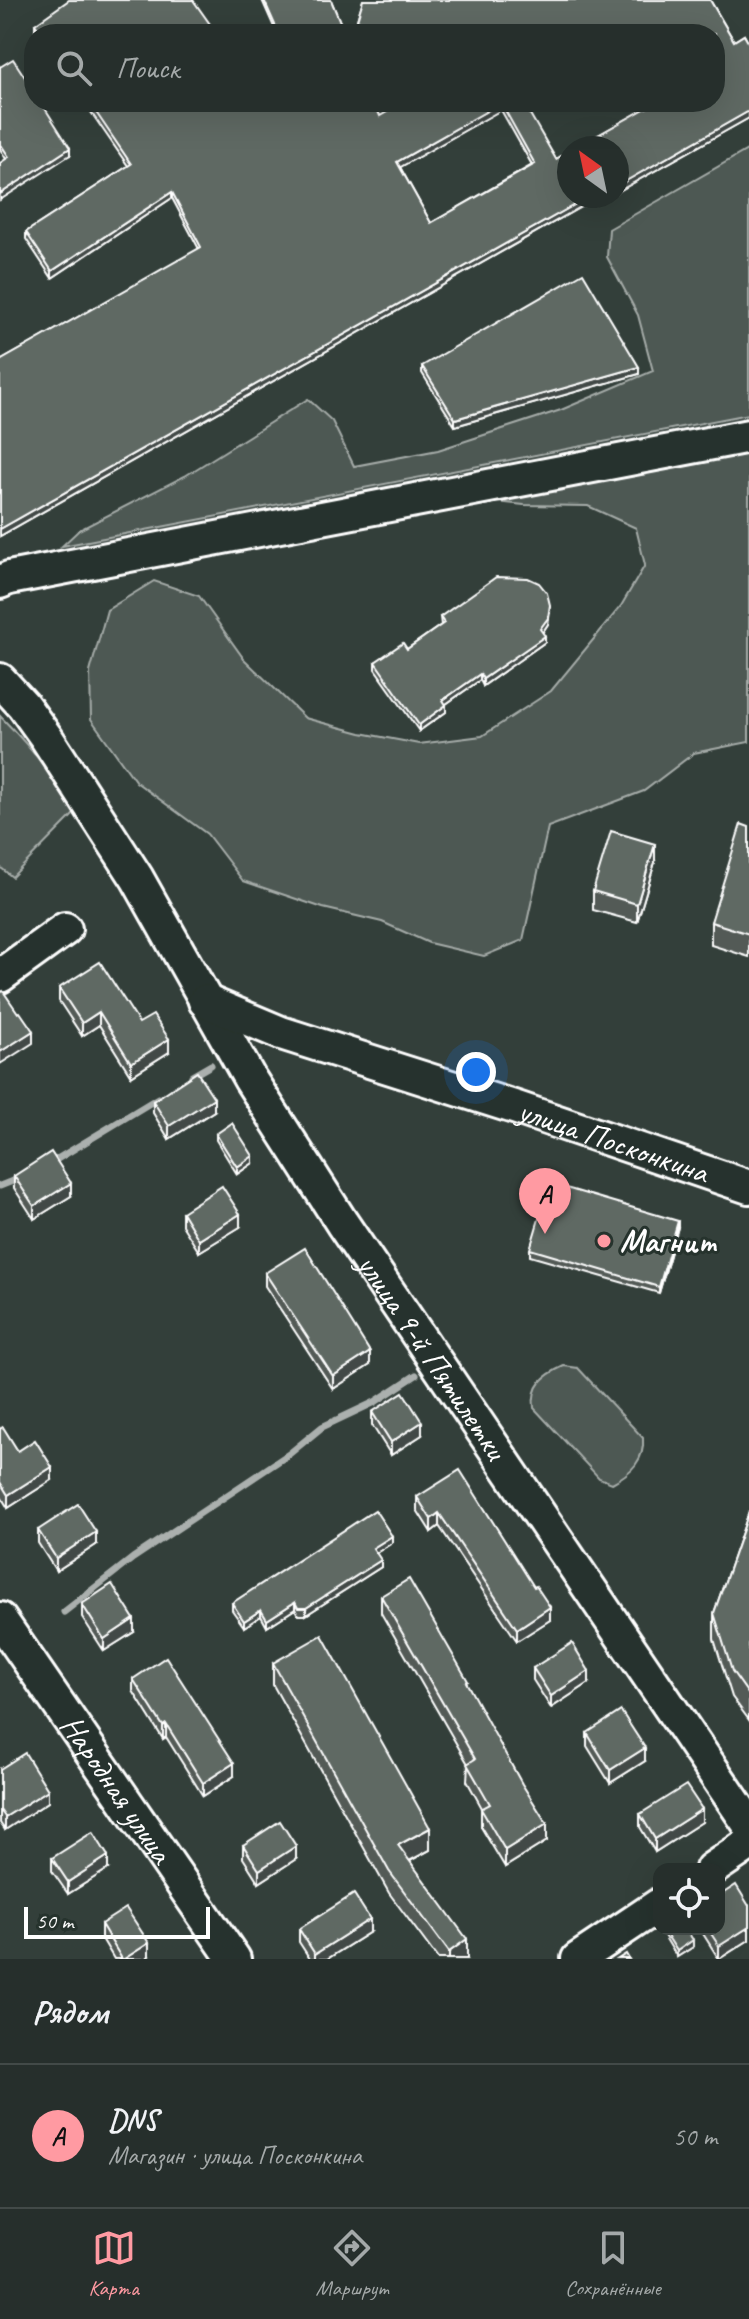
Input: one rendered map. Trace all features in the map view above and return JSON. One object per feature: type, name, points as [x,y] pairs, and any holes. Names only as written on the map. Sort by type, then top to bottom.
[{"type":"street","points":[[0,582],[749,436]]},
{"type":"street","name":"улица 9-й Пятилетки","points":[[0,680],[46,737],[137,878],[250,1079],[342,1223],[749,1824]]},
{"type":"street","points":[[0,976],[65,929]]},
{"type":"street","name":"улица Посконкина","points":[[205,1001],[281,1033],[517,1108],[749,1187]]},
{"type":"street","name":"Народная улица","points":[[0,1619],[234,1959]]},
{"type":"street","points":[[721,1863],[749,1844]]},
{"type":"street","points":[[578,1959],[653,1909]]},
{"type":"shaded area","points":[[749,149],[749,414],[62,546],[79,530],[185,476],[308,399],[332,421],[354,466],[438,450],[561,410],[653,371],[638,315],[607,257],[609,229]]},
{"type":"shaded area","points":[[749,449],[749,742],[694,753],[644,791],[548,827],[523,940],[484,956],[429,943],[382,922],[323,908],[243,881],[207,834],[136,782],[91,719],[90,672],[107,610],[154,581],[199,596],[244,659],[305,718],[419,744],[482,736],[551,691],[621,606],[645,565],[636,528],[588,506],[524,505],[471,499]]},
{"type":"shaded area","points":[[0,716],[41,762],[76,812],[12,877],[0,867]]},
{"type":"shaded area","points":[[564,1366],[578,1368],[643,1438],[642,1453],[635,1465],[612,1483],[599,1478],[534,1408],[540,1382]]},
{"type":"building","points":[[69,0],[193,0],[210,24],[35,24]]},
{"type":"building","points":[[264,0],[331,0],[341,24],[275,24]]},
{"type":"building","points":[[363,0],[710,0],[724,24],[371,24],[357,20]]},
{"type":"building","points":[[725,26],[734,41],[744,35],[749,42],[749,111],[629,179],[629,136],[596,136],[639,112],[725,112]]},
{"type":"building","points":[[13,59],[24,76],[24,112],[47,112],[70,148],[0,194],[0,163],[9,157],[0,143],[0,67]]},
{"type":"building","points":[[96,112],[378,112],[380,116],[387,112],[485,112],[397,162],[431,223],[535,164],[506,112],[529,112],[557,158],[557,208],[569,208],[0,529],[0,361],[201,247],[172,192],[52,271],[26,232],[131,164]]},
{"type":"building","points":[[583,273],[639,367],[455,419],[422,366]]},
{"type":"building","points":[[496,577],[528,578],[539,583],[547,593],[550,605],[548,618],[540,629],[545,636],[483,679],[480,674],[443,700],[446,705],[419,725],[375,662],[403,643],[407,649],[444,623],[440,617]]},
{"type":"building","points":[[741,824],[749,827],[749,934],[711,922]]},
{"type":"building","points":[[611,831],[655,844],[637,904],[593,891]]},
{"type":"building","points":[[100,962],[139,1023],[153,1015],[169,1039],[131,1063],[99,1012],[82,1023],[59,988]]},
{"type":"building","points":[[3,991],[33,1031],[0,1052],[0,993]]},
{"type":"building","points":[[197,1072],[214,1098],[169,1126],[153,1101]]},
{"type":"building","points":[[232,1123],[253,1156],[237,1167],[216,1134]]},
{"type":"building","points":[[51,1152],[71,1183],[34,1206],[14,1176]]},
{"type":"building","points":[[222,1186],[240,1214],[199,1240],[182,1212]]},
{"type":"building","name":"Магнит","points":[[566,1188],[678,1221],[659,1287],[530,1249],[544,1202],[560,1207]]},
{"type":"building","points":[[305,1248],[370,1352],[333,1376],[265,1273]]},
{"type":"building","points":[[403,1392],[422,1422],[391,1442],[372,1412]]},
{"type":"building","points":[[3,1427],[18,1451],[35,1440],[52,1467],[8,1495],[0,1482],[0,1429]]},
{"type":"building","points":[[460,1470],[550,1607],[517,1629],[439,1513],[431,1519],[417,1497]]},
{"type":"building","points":[[78,1504],[96,1532],[56,1558],[38,1530]]},
{"type":"building","points":[[375,1510],[392,1536],[373,1548],[381,1560],[306,1608],[298,1608],[295,1602],[267,1620],[261,1610],[244,1621],[232,1603]]},
{"type":"building","points":[[749,1512],[749,1695],[732,1671],[714,1613]]},
{"type":"building","points":[[409,1579],[547,1824],[505,1850],[481,1809],[490,1804],[467,1764],[475,1759],[381,1596]]},
{"type":"building","points":[[112,1584],[134,1619],[104,1639],[82,1604]]},
{"type":"building","points":[[322,1635],[430,1828],[398,1845],[467,1939],[449,1952],[389,1871],[273,1663]]},
{"type":"building","points":[[572,1643],[589,1671],[551,1696],[533,1668]]},
{"type":"building","points":[[166,1657],[234,1763],[203,1783],[133,1679]]},
{"type":"building","points":[[621,1711],[645,1748],[610,1770],[587,1733]]},
{"type":"building","points":[[25,1753],[48,1790],[5,1817],[0,1810],[0,1769]]},
{"type":"building","points":[[686,1785],[702,1809],[655,1839],[640,1814]]},
{"type":"building","points":[[280,1821],[296,1846],[259,1870],[243,1845]]},
{"type":"building","points":[[93,1832],[108,1856],[68,1882],[52,1858]]},
{"type":"building","points":[[736,1885],[749,1906],[749,1927],[719,1946],[712,1935],[725,1935],[725,1892]]},
{"type":"building","points":[[354,1894],[370,1919],[315,1954],[299,1929]]},
{"type":"building","points":[[126,1908],[149,1943],[122,1959],[101,1924]]},
{"type":"building","points":[[667,1935],[690,1935],[693,1940],[677,1951]]},
{"type":"waterway","points":[[192,1076],[211,1065]]},
{"type":"waterway","points":[[49,1164],[158,1098]]},
{"type":"waterway","points":[[0,1186],[20,1178]]},
{"type":"waterway","points":[[64,1612],[133,1558],[289,1454],[322,1427],[375,1402],[416,1375]]},
{"type":"place","name":"DNS","points":[[545,1234]]},
{"type":"place","name":"Магнит","points":[[604,1241]]}]
